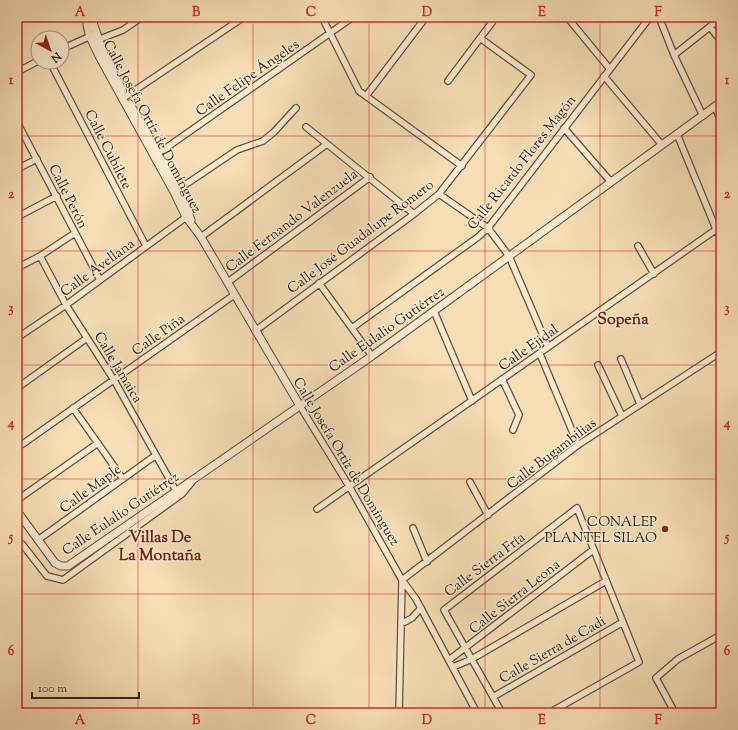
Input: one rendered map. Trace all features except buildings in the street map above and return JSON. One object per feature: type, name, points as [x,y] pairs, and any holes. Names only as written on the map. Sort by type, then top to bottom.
[{"type":"street","name":"Calle Josefa Ortiz de Domínguez","points":[[88,17],[86,22],[95,38],[99,56],[177,190],[191,224],[201,237],[228,282],[255,331],[349,486],[402,580],[421,608],[477,713]]},
{"type":"street","points":[[70,46],[122,30],[142,17]]},
{"type":"street","points":[[124,98],[244,17]]},
{"type":"street","points":[[322,17],[359,91],[462,166]]},
{"type":"street","name":"Calle Felipe Ángeles","points":[[156,155],[353,17]]},
{"type":"street","points":[[366,96],[426,17]]},
{"type":"street","points":[[448,81],[496,17]]},
{"type":"street","name":"Calle Ricardo Flores Magón","points":[[352,328],[478,238],[488,228],[609,68],[650,17]]},
{"type":"street","points":[[659,17],[674,55],[703,116]]},
{"type":"street","points":[[569,18],[609,68]]},
{"type":"street","points":[[674,55],[721,18]]},
{"type":"street","points":[[710,28],[721,41]]},
{"type":"street","name":"Calle José Guadalupe Romero","points":[[255,331],[414,214],[439,194],[462,166],[531,75],[480,38]]},
{"type":"street","points":[[17,72],[30,65]]},
{"type":"street","name":"Calle Cubilete","points":[[54,70],[146,246]]},
{"type":"street","points":[[604,76],[662,145]]},
{"type":"street","points":[[718,104],[721,122]]},
{"type":"street","name":"Calle Eulalio Gutiérrez","points":[[38,540],[55,563],[61,566],[68,566],[372,356],[718,104]]},
{"type":"street","points":[[177,190],[237,150],[263,141],[274,132],[296,108]]},
{"type":"street","name":"Calle Perón","points":[[17,122],[100,280]]},
{"type":"street","points":[[306,128],[370,177],[414,214]]},
{"type":"street","points":[[564,128],[611,182]]},
{"type":"street","points":[[677,134],[721,238]]},
{"type":"street","points":[[201,237],[327,144]]},
{"type":"street","points":[[17,169],[37,159]]},
{"type":"street","name":"Calle Fernando Valenzuela","points":[[228,282],[370,177]]},
{"type":"street","points":[[439,194],[488,228],[509,256],[548,347]]},
{"type":"street","points":[[17,217],[57,196]]},
{"type":"street","name":"Calle Avellana","points":[[17,338],[66,305],[188,216]]},
{"type":"street","name":"Calle Ejidal","points":[[316,509],[540,354],[718,228]]},
{"type":"street","points":[[17,268],[40,256],[75,233]]},
{"type":"street","points":[[638,246],[654,274]]},
{"type":"street","name":"Calle Jamaica","points":[[40,256],[66,305],[114,380],[176,490]]},
{"type":"street","points":[[319,283],[372,356]]},
{"type":"street","name":"Calle Piña","points":[[17,448],[234,294]]},
{"type":"street","points":[[434,311],[472,400]]},
{"type":"street","points":[[17,388],[87,338]]},
{"type":"street","name":"Calle Bugambilias","points":[[402,580],[578,445],[721,352]]},
{"type":"street","points":[[540,354],[578,445]]},
{"type":"street","points":[[621,359],[640,404]]},
{"type":"street","points":[[598,365],[622,416]]},
{"type":"street","points":[[502,379],[519,415],[513,430]]},
{"type":"street","points":[[73,408],[123,479]]},
{"type":"street","points":[[17,500],[98,443]]},
{"type":"street","name":"Calle Maple","points":[[38,540],[156,455]]},
{"type":"street","points":[[17,543],[22,544],[47,576],[63,580],[182,494],[199,475]]},
{"type":"street","points":[[470,482],[488,515]]},
{"type":"street","name":"Calle Sierra Fría","points":[[466,648],[444,610],[577,508],[593,550]]},
{"type":"street","points":[[17,511],[38,540]]},
{"type":"street","points":[[413,528],[427,562]]},
{"type":"street","points":[[550,713],[639,662],[593,550]]},
{"type":"street","name":"Calle Sierra Leona","points":[[449,660],[593,550]]},
{"type":"street","points":[[399,713],[402,580]]},
{"type":"street","points":[[453,667],[472,659],[606,581]]},
{"type":"street","points":[[401,624],[412,618],[421,608]]},
{"type":"street","name":"Calle Sierra de Cadi","points":[[493,697],[623,622]]},
{"type":"street","points":[[675,713],[656,678],[678,659],[721,635]]},
{"type":"street","points":[[466,648],[502,713]]},
{"type":"place","name":"CONALEP PLANTEL SILAO","points":[[665,529]]},
{"type":"district","name":"Sopeña","points":[[623,318]]},
{"type":"district","name":"Villas De La Montaña","points":[[160,545]]}]
